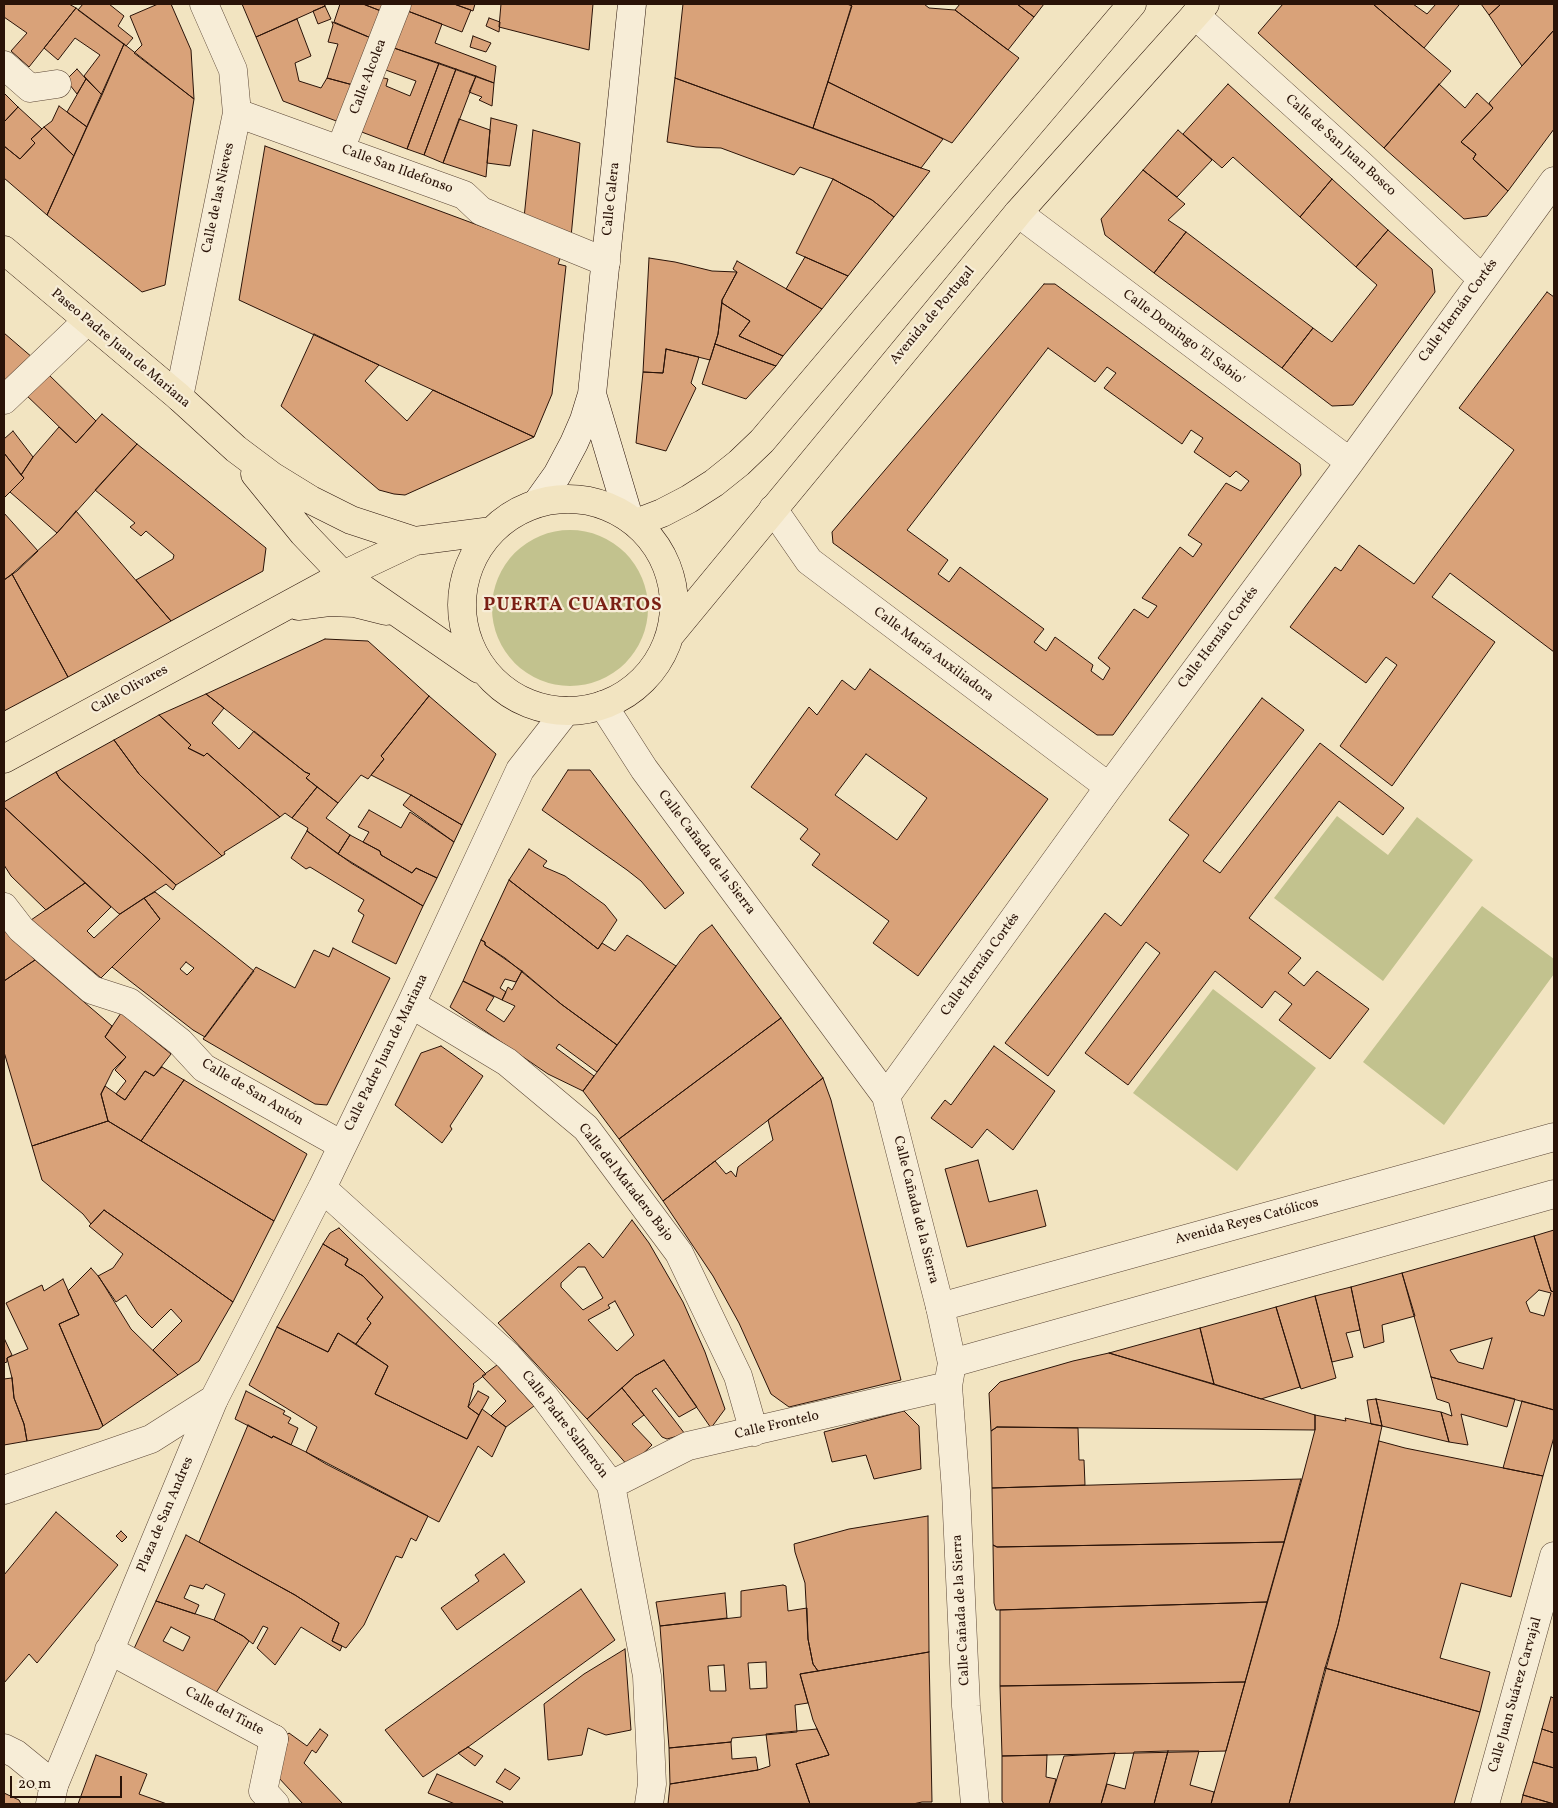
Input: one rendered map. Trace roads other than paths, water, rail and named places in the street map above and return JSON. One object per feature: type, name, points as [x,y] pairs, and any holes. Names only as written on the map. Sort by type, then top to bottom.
[{"type":"main road","points":[[633,520],[662,513],[696,495],[739,463],[762,441],[1132,4]]},
{"type":"main road","name":"Avenida de Portugal","points":[[670,635],[1018,213],[1200,10]]},
{"type":"main road","name":"Paseo Padre Juan de Mariana","points":[[4,250],[179,397],[236,449],[272,476],[310,500],[351,520],[415,541]]},
{"type":"main road","name":"Paseo Padre Juan de Mariana","points":[[236,449],[292,519],[343,575],[402,616]]},
{"type":"main road","points":[[565,499],[586,500],[618,511],[633,520],[659,550],[669,574],[674,600],[670,635],[661,656],[643,681],[624,695],[603,705],[586,710],[566,712],[542,708],[519,700],[503,690],[486,673],[473,654],[467,641],[462,619],[465,575],[478,548],[492,531],[513,514],[537,503],[565,499]]},
{"type":"main road","name":"Calle Olivares","points":[[4,759],[343,575],[415,541],[492,531]]},
{"type":"main road","name":"Calle Olivares","points":[[257,621],[280,611],[304,604],[329,602],[354,603],[379,608],[402,616]]},
{"type":"main road","points":[[402,616],[486,673]]},
{"type":"street","name":"Calle de las Nieves","points":[[179,397],[236,113],[233,70],[204,4]]},
{"type":"street","name":"Calle Alcolea","points":[[340,150],[397,4]]},
{"type":"street","name":"Calle Calera","points":[[537,503],[557,475],[574,443],[592,394],[632,4]]},
{"type":"street","name":"Calle de San Juan Bosco","points":[[1200,10],[1482,279]]},
{"type":"street","points":[[4,65],[30,88],[57,84]]},
{"type":"street","name":"Calle San Ildefonso","points":[[236,113],[464,195],[480,211],[606,262]]},
{"type":"street","name":"Calle Hernán Cortés","points":[[886,1096],[1109,787],[1350,462],[1554,181]]},
{"type":"street","name":"Calle Domingo 'El Sabio'","points":[[1018,213],[1350,462]]},
{"type":"street","points":[[4,400],[87,321]]},
{"type":"street","name":"Calle Calera","points":[[592,394],[633,520]]},
{"type":"street","name":"Calle María Auxiliadora","points":[[773,508],[809,561],[1109,787]]},
{"type":"street","name":"Calle Cañada de la Sierra","points":[[603,705],[644,769],[886,1096],[940,1307],[950,1375],[966,1706],[975,1804]]},
{"type":"street","name":"Calle Padre Juan de Mariana","points":[[214,1399],[322,1188],[411,1004],[520,770],[566,712]]},
{"type":"street","name":"Calle de San Antón","points":[[4,908],[21,929],[92,990],[129,1002],[180,1042],[204,1068],[342,1146]]},
{"type":"street","name":"Calle del Matadero Bajo","points":[[411,1004],[507,1062],[586,1128],[679,1253],[738,1376],[754,1432]]},
{"type":"street","name":"Avenida Reyes Católicos","points":[[940,1307],[1554,1137]]},
{"type":"street","name":"Calle Padre Salmerón","points":[[322,1188],[508,1356],[544,1396],[611,1485],[647,1676],[652,1784],[649,1804]]},
{"type":"street","points":[[950,1375],[1554,1194]]},
{"type":"street","name":"Calle Frontelo","points":[[611,1485],[688,1446],[754,1432],[950,1375]]},
{"type":"street","points":[[4,1490],[151,1439],[214,1399]]},
{"type":"street","name":"Plaza de San Andres","points":[[4,1748],[16,1754],[52,1795],[109,1650],[214,1399]]},
{"type":"street","name":"Calle Juan Suárez Carvajal","points":[[1485,1804],[1554,1556]]},
{"type":"street","name":"Calle del Tinte","points":[[109,1650],[274,1739],[262,1791],[275,1804]]},
{"type":"district","name":"PUERTA CUARTOS","points":[[573,607]]}]
